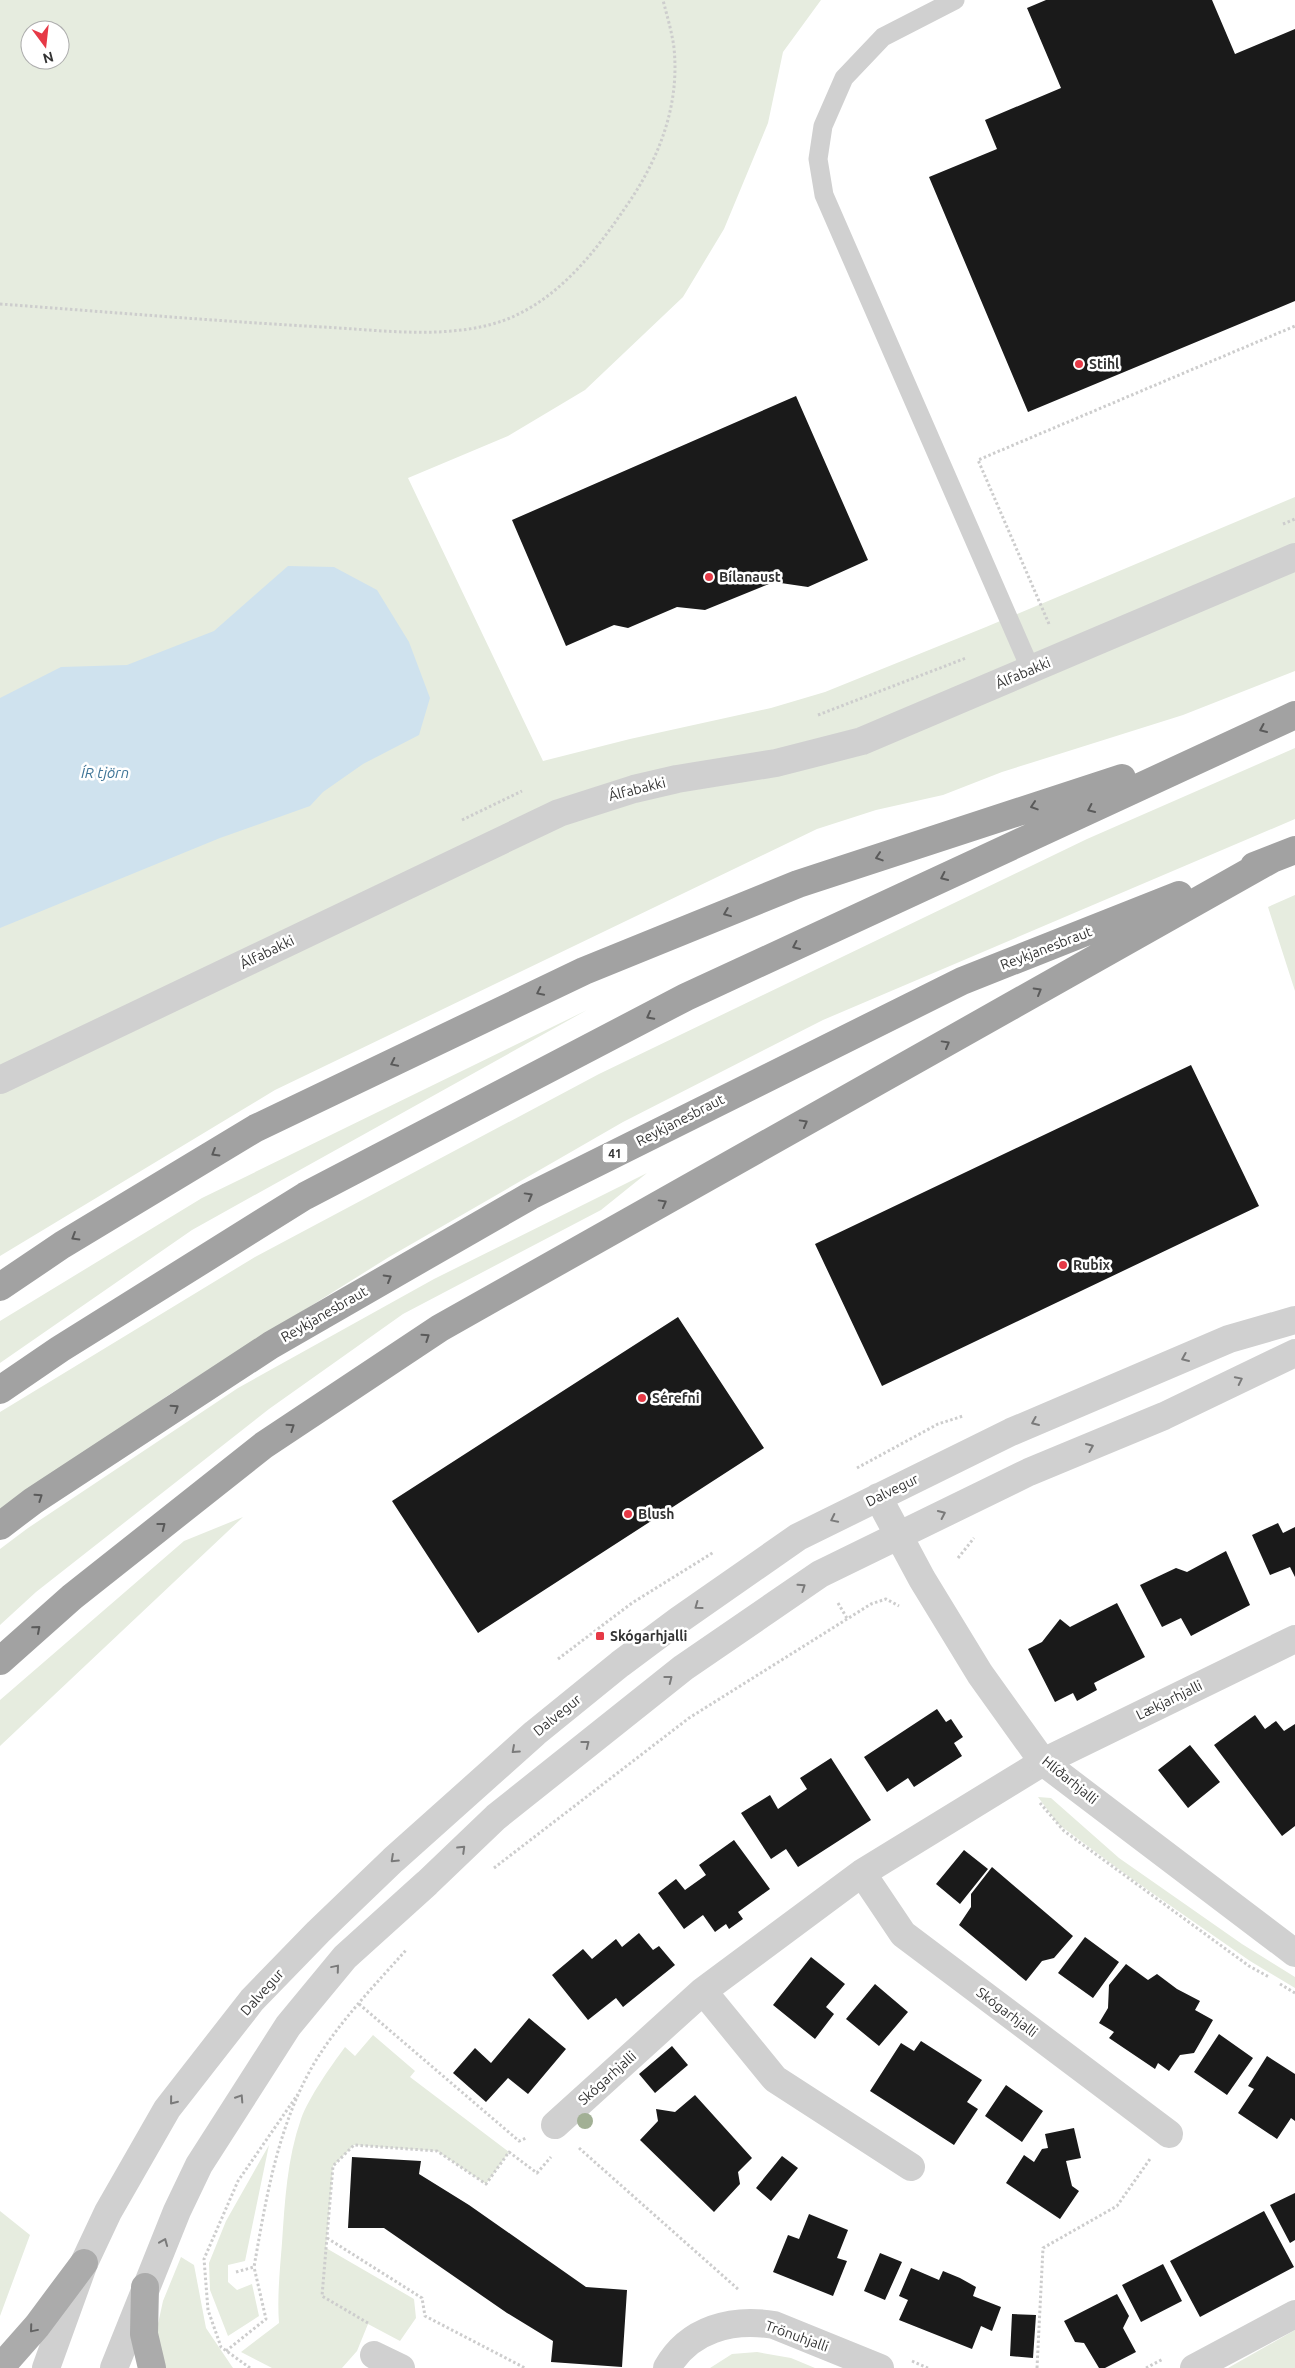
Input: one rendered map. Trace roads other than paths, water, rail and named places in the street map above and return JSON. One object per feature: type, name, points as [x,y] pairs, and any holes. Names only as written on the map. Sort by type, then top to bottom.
[{"type":"highway","points":[[0,1390],[60,1349],[305,1196],[686,997],[1295,715]]},
{"type":"highway","points":[[0,1287],[62,1245],[256,1128],[584,971],[798,884],[1230,744]]},
{"type":"highway","points":[[0,1661],[72,1597],[264,1445],[440,1328],[1283,854]]},
{"type":"highway","name":"Reykjanesbraut","points":[[0,1526],[34,1501],[271,1345],[530,1196],[962,981],[1283,854]]},
{"type":"main road","points":[[0,2368],[37,2326],[84,2263]]},
{"type":"main road","points":[[145,2287],[144,2334],[152,2368]]},
{"type":"street","name":"Álfabakki","points":[[0,1080],[559,813],[634,789],[677,779],[776,763],[862,741],[1295,557]]},
{"type":"street","name":"Dalvegur","points":[[46,2368],[84,2263],[108,2212],[167,2108],[252,2000],[318,1932],[386,1866],[535,1733],[620,1664],[715,1594],[798,1537],[1011,1432],[1229,1339],[1295,1320]]},
{"type":"street","points":[[114,2368],[145,2287],[199,2165],[288,2026],[344,1957],[496,1817],[683,1668],[820,1574],[1029,1472],[1164,1416],[1295,1353]]},
{"type":"street","name":"Hlíðarhjalli","points":[[878,1497],[922,1579],[980,1674],[1043,1762],[1295,1953]]},
{"type":"street","name":"Lækjarhjalli","points":[[1043,1762],[1295,1639]]},
{"type":"street","name":"Skógarhjalli","points":[[555,2138],[704,1991],[862,1873],[1043,1762]]},
{"type":"street","name":"Skógarhjalli","points":[[862,1873],[903,1934],[1169,2134]]},
{"type":"street","points":[[704,1991],[775,2079],[911,2167]]},
{"type":"street","points":[[1194,2368],[1295,2314]]},
{"type":"street","name":"Trönuhjalli","points":[[666,2368],[685,2346],[702,2334],[719,2326],[756,2322],[774,2325],[880,2368]]},
{"type":"street","points":[[374,2355],[401,2368]]},
{"type":"lane","points":[[954,0],[883,37],[844,78],[823,126],[818,159],[824,195],[1031,670]]},
{"type":"water","name":"ÍR tjörn","points":[[288,566],[334,567],[377,590],[409,642],[430,698],[419,735],[363,764],[323,792],[310,806],[220,838],[0,928],[0,698],[61,667],[127,665],[214,631]]},
{"type":"place","name":"Stihl","points":[[1079,364]]},
{"type":"place","name":"Bílanaust","points":[[709,577]]},
{"type":"place","name":"Rubix","points":[[1063,1265]]},
{"type":"place","name":"Sérefni","points":[[642,1398]]},
{"type":"place","name":"Blush","points":[[628,1514]]},
{"type":"place","name":"Skógarhjalli","points":[[600,1636]]}]
